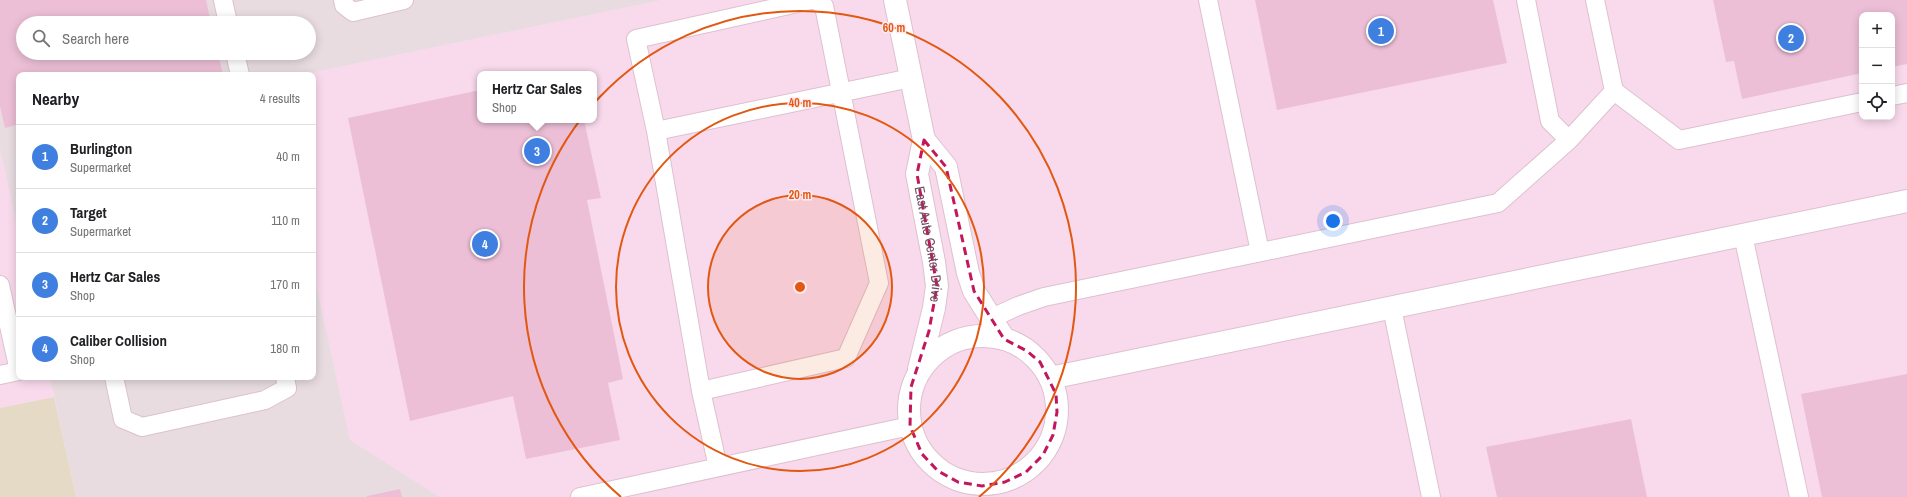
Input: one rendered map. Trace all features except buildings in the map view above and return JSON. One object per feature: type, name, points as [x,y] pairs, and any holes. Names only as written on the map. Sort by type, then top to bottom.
[{"type":"street","name":"East Auto Center Drive","points":[[895,0],[924,140],[917,174],[934,262],[937,286],[934,308],[919,371]]},
{"type":"street","name":"East Auto Center Drive","points":[[924,140],[946,167],[968,273],[974,291],[992,318],[1004,340]]},
{"type":"street","points":[[1050,378],[1907,201]]},
{"type":"street","points":[[977,336],[995,336],[1004,340],[1027,351],[1040,362],[1050,378],[1056,394],[1057,412],[1053,435],[1043,456],[1026,472],[1005,482],[982,486],[958,482],[938,471],[922,454],[911,434],[908,410],[911,387],[919,371],[930,357],[944,346],[960,339],[977,336]]},
{"type":"lane","points":[[223,0],[226,16]]},
{"type":"lane","points":[[343,0],[344,5],[353,12],[404,0]]},
{"type":"lane","points":[[718,467],[701,391],[656,131],[636,39],[811,0]]},
{"type":"lane","points":[[701,391],[846,358],[879,283],[824,6],[816,0]]},
{"type":"lane","points":[[1208,0],[1260,252]]},
{"type":"lane","points":[[1526,0],[1550,121],[1569,140]]},
{"type":"lane","points":[[1595,0],[1614,91],[1679,140],[1859,103]]},
{"type":"lane","points":[[237,60],[239,72]]},
{"type":"lane","points":[[656,131],[911,78]]},
{"type":"lane","points":[[992,318],[1018,306],[1044,297],[1498,203],[1569,140],[1614,91]]},
{"type":"lane","points":[[1895,95],[1907,93]]},
{"type":"lane","points":[[1744,235],[1799,497]]},
{"type":"lane","points":[[0,285],[16,357]]},
{"type":"lane","points":[[1392,308],[1431,497]]},
{"type":"lane","points":[[0,375],[16,372]]},
{"type":"lane","points":[[115,380],[123,419],[142,427],[265,400],[287,388],[286,380]]},
{"type":"lane","points":[[580,497],[910,426]]},
{"type":"highlighted area","points":[[924,140],[946,167],[974,291],[1004,339],[1027,351],[1040,362],[1056,394],[1057,412],[1053,435],[1043,455],[1026,472],[1005,482],[982,486],[958,482],[938,471],[922,454],[910,426],[911,387],[929,331],[937,286],[917,174]]},
{"type":"shaded area","points":[[0,0],[662,0],[315,72],[16,72],[16,222],[0,149]]},
{"type":"shaded area","points":[[662,0],[1907,0],[1907,497],[440,497],[350,440],[316,285],[315,72]]},
{"type":"shaded area","points":[[0,149],[16,222],[16,380],[51,380],[54,397],[0,408]]},
{"type":"shaded area","points":[[316,284],[350,440],[440,497],[76,497],[51,380],[316,380]]},
{"type":"shaded area","points":[[54,397],[76,497],[0,497],[0,408]]},
{"type":"place","name":"Burlington","points":[[1381,31]]},
{"type":"place","name":"Target","points":[[1791,38]]},
{"type":"place","name":"Hertz Car Sales","points":[[537,151]]},
{"type":"place","name":"Caliber Collision","points":[[485,244]]}]
